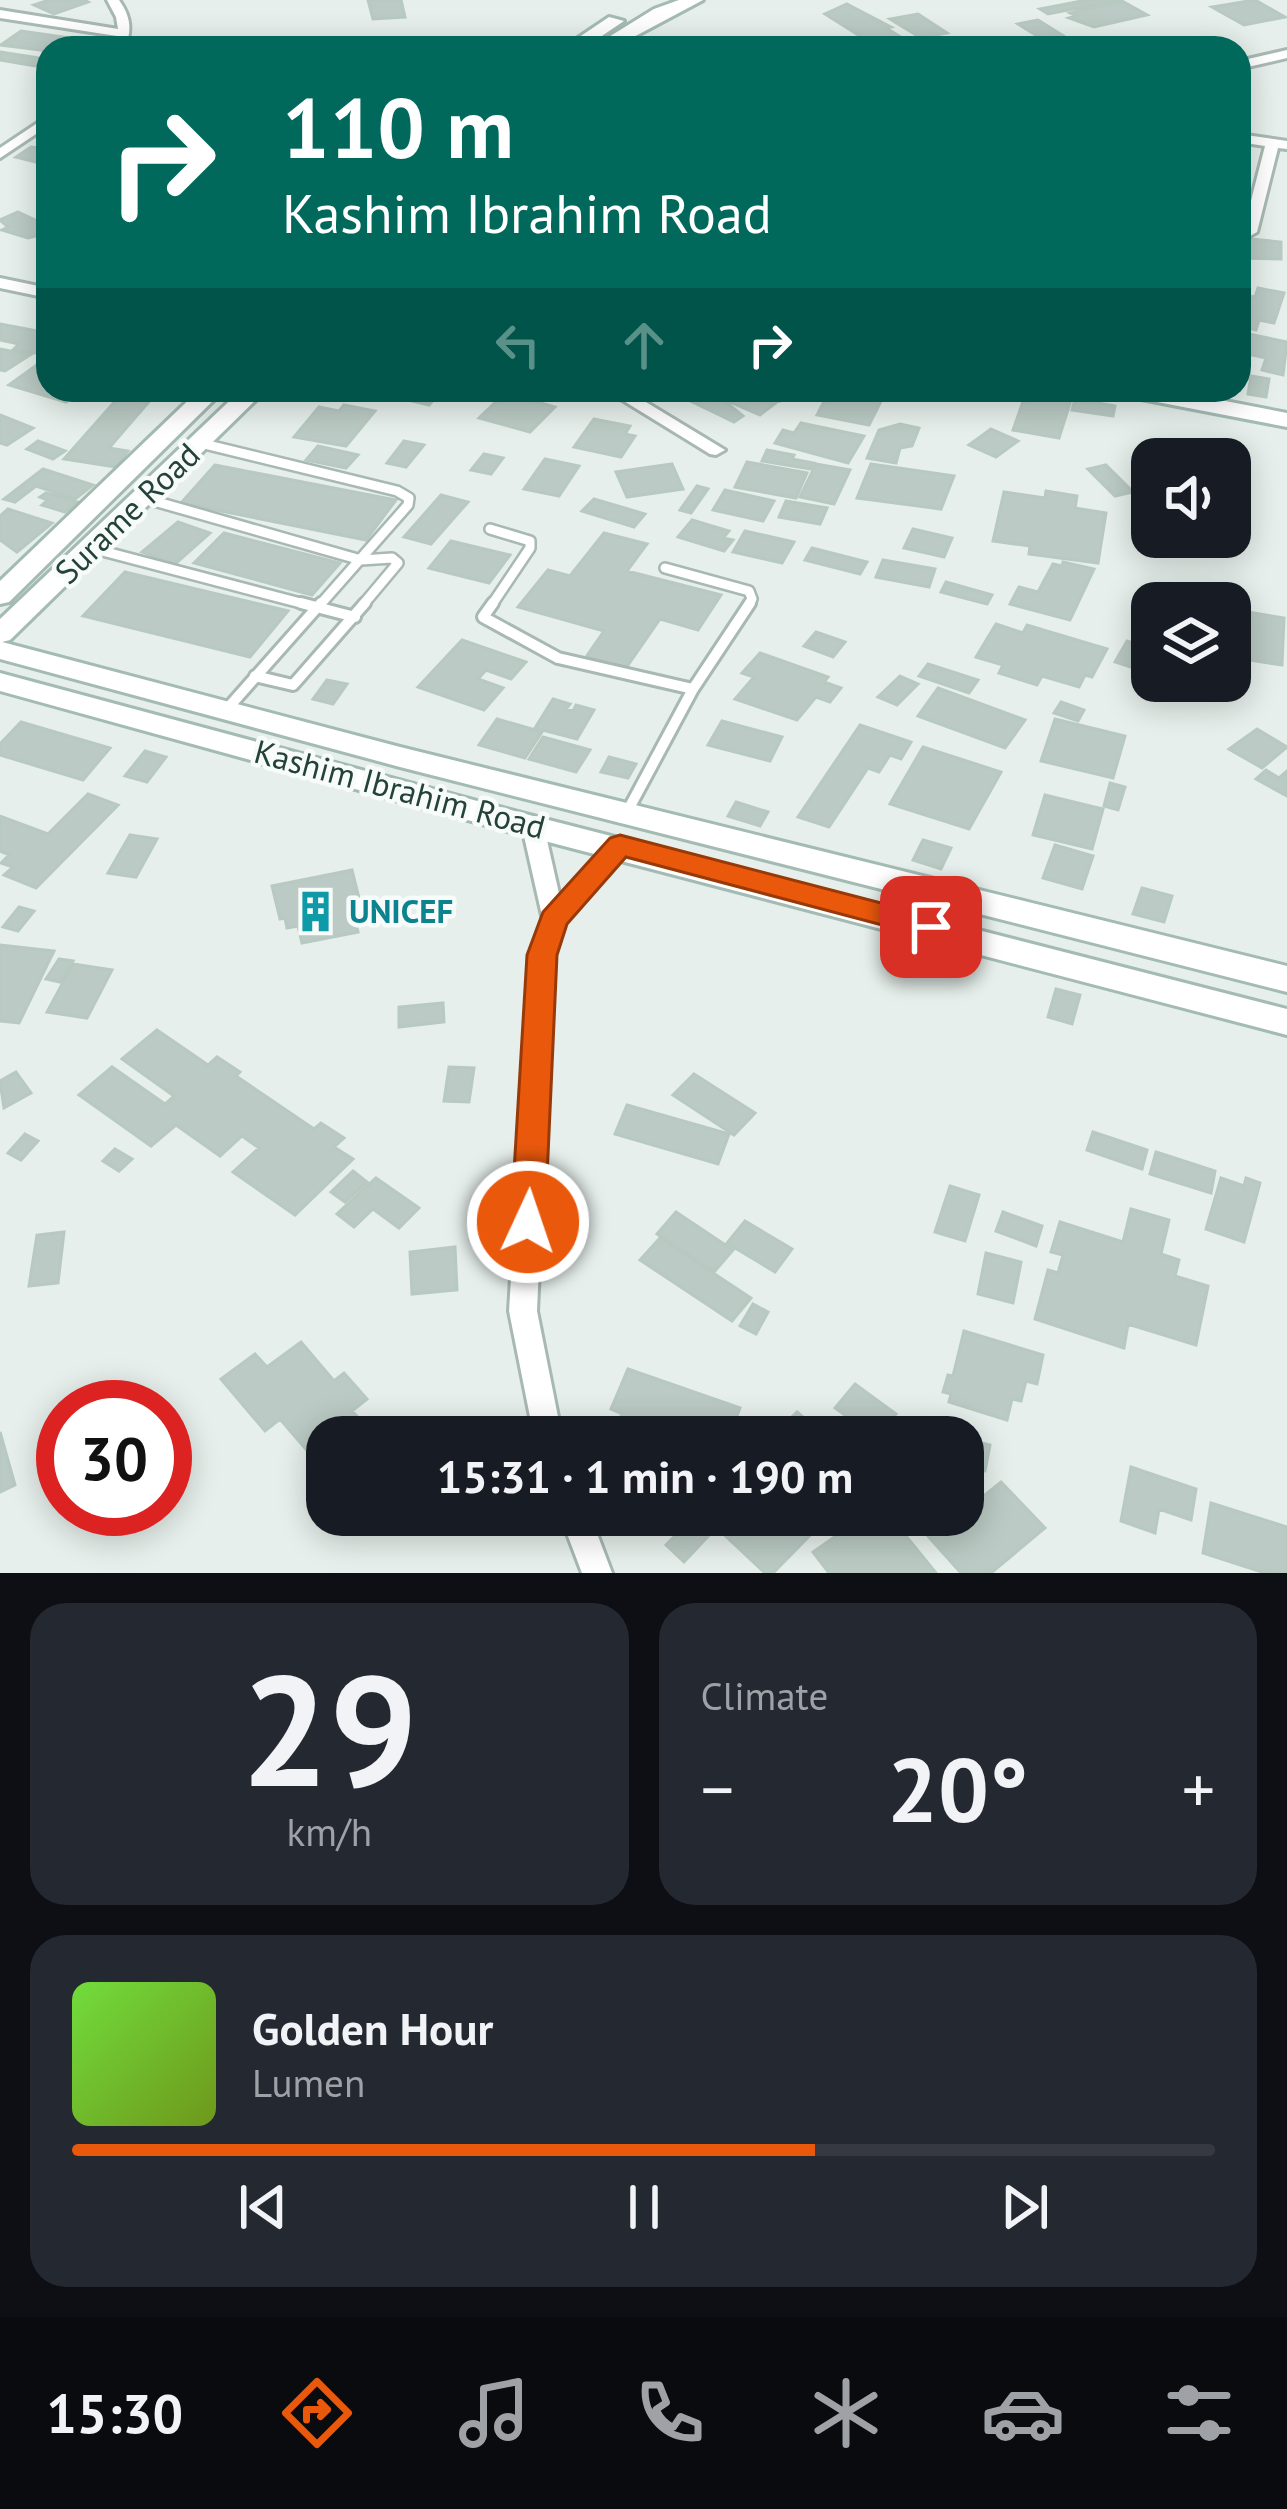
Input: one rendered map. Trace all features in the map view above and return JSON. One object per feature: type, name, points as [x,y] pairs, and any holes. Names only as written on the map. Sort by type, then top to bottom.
[{"type":"street","points":[[0,14],[125,34],[113,0]]},
{"type":"street","points":[[595,36],[662,2],[694,0]]},
{"type":"street","points":[[616,36],[662,2]]},
{"type":"street","points":[[1251,62],[1287,55]]},
{"type":"street","points":[[0,154],[36,128]]},
{"type":"street","points":[[1251,229],[1280,144]]},
{"type":"street","points":[[0,283],[36,290]]},
{"type":"street","name":"Surame Road","points":[[0,634],[12,603],[201,402]]},
{"type":"street","name":"Surame Road","points":[[12,603],[90,548],[242,402]]},
{"type":"street","points":[[634,402],[716,450]]},
{"type":"street","points":[[1193,402],[1287,420]]},
{"type":"street","points":[[12,603],[40,641],[72,670]]},
{"type":"street","name":"Kashim Ibrahim Road","points":[[0,650],[1287,980]]},
{"type":"street","name":"Kashim Ibrahim Road","points":[[0,682],[1287,1022]]},
{"type":"street","points":[[0,696],[39,692]]},
{"type":"street","points":[[532,826],[554,920]]},
{"type":"street","points":[[544,1416],[523,1311],[542,955],[554,920],[620,845]]},
{"type":"street","points":[[1153,985],[1160,947]]},
{"type":"street","points":[[583,1536],[597,1573]]},
{"type":"lane","points":[[200,443],[397,490],[409,497],[408,505],[227,710]]},
{"type":"lane","points":[[140,497],[361,560],[392,558],[398,568],[293,685],[255,676]]},
{"type":"lane","points":[[490,529],[530,541],[530,548],[483,617],[558,658],[693,689]]},
{"type":"lane","points":[[90,548],[355,617]]},
{"type":"lane","points":[[627,812],[693,689],[752,599],[749,591],[665,568]]},
{"type":"building","points":[[49,0],[88,2],[54,14],[34,5]]},
{"type":"building","points":[[368,0],[401,0],[405,17],[373,19]]},
{"type":"building","points":[[1087,0],[1119,0],[1048,14],[1040,9]]},
{"type":"building","points":[[1255,0],[1285,17],[1244,25],[1212,7]]},
{"type":"building","points":[[1122,1],[1147,15],[1094,27],[1069,18],[1076,16],[1070,13]]},
{"type":"building","points":[[847,4],[899,36],[860,36],[825,14]]},
{"type":"building","points":[[918,14],[947,33],[918,36],[890,19]]},
{"type":"building","points":[[1038,20],[1062,35],[1037,36],[1018,24]]},
{"type":"building","points":[[21,31],[55,36],[36,36],[36,49],[1,45]]},
{"type":"building","points":[[0,52],[36,58],[36,65],[35,66],[0,60]]},
{"type":"building","points":[[31,147],[36,148],[36,162],[16,157]]},
{"type":"building","points":[[18,212],[36,220],[36,236],[2,230],[8,227],[0,220]]},
{"type":"building","points":[[1251,239],[1281,242],[1281,259],[1251,258]]},
{"type":"building","points":[[1258,288],[1284,293],[1274,323],[1259,320],[1256,330],[1251,329],[1251,296]]},
{"type":"building","points":[[0,324],[36,331],[36,352],[13,350],[19,344],[0,340]]},
{"type":"building","points":[[1251,334],[1287,342],[1283,375],[1262,370],[1266,358],[1251,355]]},
{"type":"building","points":[[0,349],[30,355],[0,370]]},
{"type":"building","points":[[36,366],[36,393],[9,385]]},
{"type":"building","points":[[1251,376],[1269,379],[1266,397],[1251,394]]},
{"type":"building","points":[[114,402],[149,402],[109,448],[128,451],[115,467],[64,459]]},
{"type":"building","points":[[496,402],[555,407],[530,432],[479,418]]},
{"type":"building","points":[[693,402],[729,402],[743,416],[734,422]]},
{"type":"building","points":[[730,402],[777,402],[760,415]]},
{"type":"building","points":[[824,402],[880,402],[869,425],[817,415]]},
{"type":"building","points":[[1023,402],[1070,402],[1059,438],[1013,430]]},
{"type":"building","points":[[1074,402],[1115,406],[1113,416],[1072,410]]},
{"type":"building","points":[[344,405],[375,411],[346,446],[294,437],[319,407],[339,411]]},
{"type":"building","points":[[0,415],[33,428],[7,445],[0,443]]},
{"type":"building","points":[[594,419],[630,426],[625,434],[635,436],[621,457],[574,447]]},
{"type":"building","points":[[801,423],[864,436],[848,463],[775,443],[783,430],[794,433]]},
{"type":"building","points":[[900,424],[919,428],[912,446],[900,448],[896,463],[867,458],[879,430]]},
{"type":"building","points":[[991,429],[1018,441],[996,457],[969,445]]},
{"type":"building","points":[[38,441],[65,451],[53,459],[27,449]]},
{"type":"building","points":[[404,441],[424,445],[406,467],[387,463]]},
{"type":"building","points":[[318,446],[358,455],[346,468],[306,460]]},
{"type":"building","points":[[767,450],[814,463],[811,469],[762,461]]},
{"type":"building","points":[[484,454],[503,458],[491,474],[471,470]]},
{"type":"building","points":[[545,459],[579,466],[559,496],[524,489]]},
{"type":"building","points":[[747,462],[807,473],[796,498],[735,487]]},
{"type":"building","points":[[672,464],[683,489],[627,497],[616,472]]},
{"type":"building","points":[[816,464],[850,470],[834,504],[800,497]]},
{"type":"building","points":[[871,464],[954,476],[941,509],[857,498]]},
{"type":"building","points":[[215,465],[396,500],[366,540],[181,503]]},
{"type":"building","points":[[1106,465],[1131,492],[1115,496],[1088,469]]},
{"type":"building","points":[[43,469],[93,485],[75,499],[36,486],[15,502],[4,499]]},
{"type":"building","points":[[697,486],[708,489],[691,513],[680,510]]},
{"type":"building","points":[[725,490],[774,501],[763,521],[713,510]]},
{"type":"building","points":[[1046,491],[1077,496],[1075,508],[1106,513],[1098,563],[1029,554],[1030,546],[993,541],[1004,492],[1045,498]]},
{"type":"building","points":[[46,493],[77,502],[65,512],[42,505],[48,500],[40,497]]},
{"type":"building","points":[[441,495],[468,502],[431,544],[404,537]]},
{"type":"building","points":[[594,499],[645,514],[634,527],[582,511]]},
{"type":"building","points":[[786,501],[827,508],[820,524],[779,517]]},
{"type":"building","points":[[8,509],[52,523],[17,552],[0,540],[0,516]]},
{"type":"building","points":[[692,520],[729,531],[723,538],[733,540],[724,551],[678,537]]},
{"type":"building","points":[[178,522],[210,533],[175,564],[142,552]]},
{"type":"building","points":[[913,529],[952,538],[944,557],[904,548]]},
{"type":"building","points":[[745,531],[794,542],[782,563],[733,552]]},
{"type":"building","points":[[224,533],[340,563],[312,595],[194,563]]},
{"type":"building","points":[[604,533],[647,544],[627,571],[721,595],[698,630],[660,619],[626,668],[586,657],[604,631],[518,607],[548,570],[570,576]]},
{"type":"building","points":[[451,541],[510,555],[489,583],[429,568]]},
{"type":"building","points":[[812,548],[867,562],[860,574],[805,560]]},
{"type":"building","points":[[883,560],[935,569],[929,587],[876,577]]},
{"type":"building","points":[[1063,562],[1094,569],[1070,620],[1010,604],[1019,587],[1038,592],[1053,564],[1062,566]]},
{"type":"building","points":[[125,572],[288,611],[250,657],[83,616]]},
{"type":"building","points":[[946,582],[992,595],[987,604],[941,592]]},
{"type":"building","points":[[1251,612],[1284,618],[1282,665],[1251,660]]},
{"type":"building","points":[[996,624],[1023,633],[1027,625],[1107,649],[1092,677],[1085,675],[1079,687],[1042,676],[1037,685],[999,673],[1003,665],[976,657]]},
{"type":"building","points":[[816,632],[845,642],[833,657],[804,646]]},
{"type":"building","points":[[462,640],[526,662],[511,679],[486,670],[478,679],[503,688],[484,710],[418,687]]},
{"type":"building","points":[[1127,641],[1131,642],[1131,667],[1115,662]]},
{"type":"building","points":[[760,653],[828,677],[824,682],[841,688],[830,702],[816,697],[797,720],[735,699],[754,677],[742,673]]},
{"type":"building","points":[[928,664],[978,680],[969,693],[919,676]]},
{"type":"building","points":[[900,676],[918,684],[897,705],[878,697]]},
{"type":"building","points":[[327,680],[347,684],[333,704],[313,699]]},
{"type":"building","points":[[938,688],[1025,720],[1005,748],[918,716]]},
{"type":"building","points":[[553,699],[570,704],[566,709],[573,711],[576,705],[594,710],[577,739],[535,728]]},
{"type":"building","points":[[1061,702],[1084,710],[1078,721],[1054,713]]},
{"type":"building","points":[[497,719],[542,732],[525,758],[479,745]]},
{"type":"building","points":[[1055,719],[1125,736],[1113,778],[1041,761]]},
{"type":"building","points":[[722,721],[782,737],[770,761],[708,745]]},
{"type":"building","points":[[21,722],[110,748],[83,780],[0,755],[0,744]]},
{"type":"building","points":[[860,725],[911,742],[901,759],[890,755],[879,772],[868,768],[829,827],[798,817]]},
{"type":"building","points":[[1257,729],[1287,747],[1262,768],[1229,749]]},
{"type":"building","points":[[543,737],[590,750],[576,772],[529,759]]},
{"type":"building","points":[[923,747],[1001,772],[969,829],[890,804]]},
{"type":"building","points":[[145,751],[166,757],[147,782],[125,776]]},
{"type":"building","points":[[609,757],[636,764],[628,778],[601,772]]},
{"type":"building","points":[[1266,770],[1279,778],[1287,771],[1287,796],[1256,779]]},
{"type":"building","points":[[1110,783],[1125,787],[1118,810],[1104,806]]},
{"type":"building","points":[[88,794],[118,805],[36,888],[4,875],[13,867],[1,863],[9,855],[0,851],[0,816],[48,834]]},
{"type":"building","points":[[1045,795],[1103,809],[1092,849],[1033,835]]},
{"type":"building","points":[[736,802],[768,812],[760,826],[728,816]]},
{"type":"building","points":[[130,835],[157,839],[136,877],[108,873]]},
{"type":"building","points":[[923,840],[951,848],[941,869],[913,860]]},
{"type":"building","points":[[1055,845],[1093,856],[1082,889],[1043,878]]},
{"type":"building","name":"UNICEF","points":[[352,870],[360,902],[351,904],[358,932],[302,943],[298,926],[287,928],[285,918],[280,919],[272,886]]},
{"type":"building","points":[[1142,888],[1172,896],[1164,922],[1133,914]]},
{"type":"building","points":[[19,907],[34,911],[18,931],[3,927]]},
{"type":"building","points":[[0,945],[54,951],[19,1023],[0,1021]]},
{"type":"building","points":[[59,959],[73,961],[60,982],[46,979]]},
{"type":"building","points":[[73,964],[112,970],[87,1018],[47,1012]]},
{"type":"building","points":[[1056,989],[1080,995],[1072,1024],[1048,1017]]},
{"type":"building","points":[[443,1003],[444,1022],[399,1027],[399,1007]]},
{"type":"building","points":[[157,1030],[208,1065],[217,1057],[240,1072],[236,1076],[314,1129],[321,1123],[344,1138],[334,1147],[353,1159],[295,1215],[233,1172],[259,1148],[242,1136],[220,1156],[176,1125],[151,1146],[79,1095],[112,1067],[165,1104],[174,1096],[122,1059]]},
{"type":"building","points":[[449,1067],[474,1068],[469,1102],[444,1101]]},
{"type":"building","points":[[16,1072],[31,1093],[4,1108],[0,1081]]},
{"type":"building","points":[[694,1074],[755,1113],[734,1135],[673,1095]]},
{"type":"building","points":[[627,1105],[729,1134],[718,1164],[615,1134]]},
{"type":"building","points":[[1093,1132],[1147,1150],[1142,1169],[1087,1150]]},
{"type":"building","points":[[25,1134],[38,1141],[21,1160],[8,1153]]},
{"type":"building","points":[[115,1149],[132,1159],[119,1171],[103,1161]]},
{"type":"building","points":[[1156,1152],[1215,1171],[1211,1193],[1150,1174]]},
{"type":"building","points":[[353,1171],[367,1182],[345,1202],[331,1192]]},
{"type":"building","points":[[376,1178],[419,1208],[399,1228],[373,1209],[354,1227],[337,1214]]},
{"type":"building","points":[[1221,1178],[1244,1186],[1246,1178],[1260,1183],[1244,1242],[1206,1229]]},
{"type":"building","points":[[950,1186],[979,1195],[965,1241],[935,1232]]},
{"type":"building","points":[[1131,1209],[1169,1220],[1161,1254],[1179,1260],[1175,1276],[1208,1286],[1196,1345],[1128,1324],[1124,1348],[1035,1319],[1048,1270],[1058,1273],[1063,1255],[1051,1252],[1060,1222],[1123,1242]]},
{"type":"building","points":[[676,1212],[733,1250],[714,1272],[657,1234]]},
{"type":"building","points":[[1003,1212],[1042,1226],[1036,1246],[996,1231]]},
{"type":"building","points":[[745,1221],[792,1249],[775,1272],[727,1243]]},
{"type":"building","points":[[64,1232],[58,1283],[29,1286],[37,1235]]},
{"type":"building","points":[[660,1238],[751,1298],[732,1321],[640,1260]]},
{"type":"building","points":[[455,1247],[457,1290],[412,1294],[410,1252]]},
{"type":"building","points":[[986,1253],[1021,1262],[1013,1303],[978,1294]]},
{"type":"building","points":[[753,1304],[768,1312],[756,1334],[740,1326]]},
{"type":"building","points":[[964,1331],[1043,1355],[1037,1384],[1026,1381],[1021,1401],[1012,1399],[1007,1420],[949,1402],[951,1394],[943,1392],[948,1375],[953,1376]]},
{"type":"building","points":[[301,1342],[334,1381],[344,1373],[367,1399],[352,1411],[357,1416],[306,1416],[306,1449],[280,1419],[265,1431],[221,1379],[255,1354],[267,1367]]},
{"type":"building","points":[[628,1369],[740,1408],[737,1416],[621,1416],[611,1409]]},
{"type":"building","points":[[855,1384],[896,1414],[846,1416],[835,1408]]},
{"type":"building","points":[[0,1432],[15,1485],[0,1492]]},
{"type":"building","points":[[984,1443],[990,1445],[984,1471]]},
{"type":"building","points":[[1131,1467],[1196,1489],[1191,1520],[1159,1509],[1155,1533],[1121,1521]]},
{"type":"building","points":[[1001,1482],[1045,1528],[991,1573],[961,1573],[928,1536],[984,1536],[984,1496]]},
{"type":"building","points":[[1211,1503],[1287,1527],[1287,1573],[1265,1573],[1203,1553]]},
{"type":"building","points":[[675,1536],[708,1536],[684,1562],[666,1545]]},
{"type":"building","points":[[726,1536],[809,1536],[773,1573],[765,1573]]},
{"type":"building","points":[[836,1536],[906,1536],[936,1573],[829,1573],[813,1552]]},
{"type":"place","name":"UNICEF","points":[[315,911]]},
{"type":"route","points":[[528,1222],[542,955],[554,920],[620,845],[931,927]]}]
